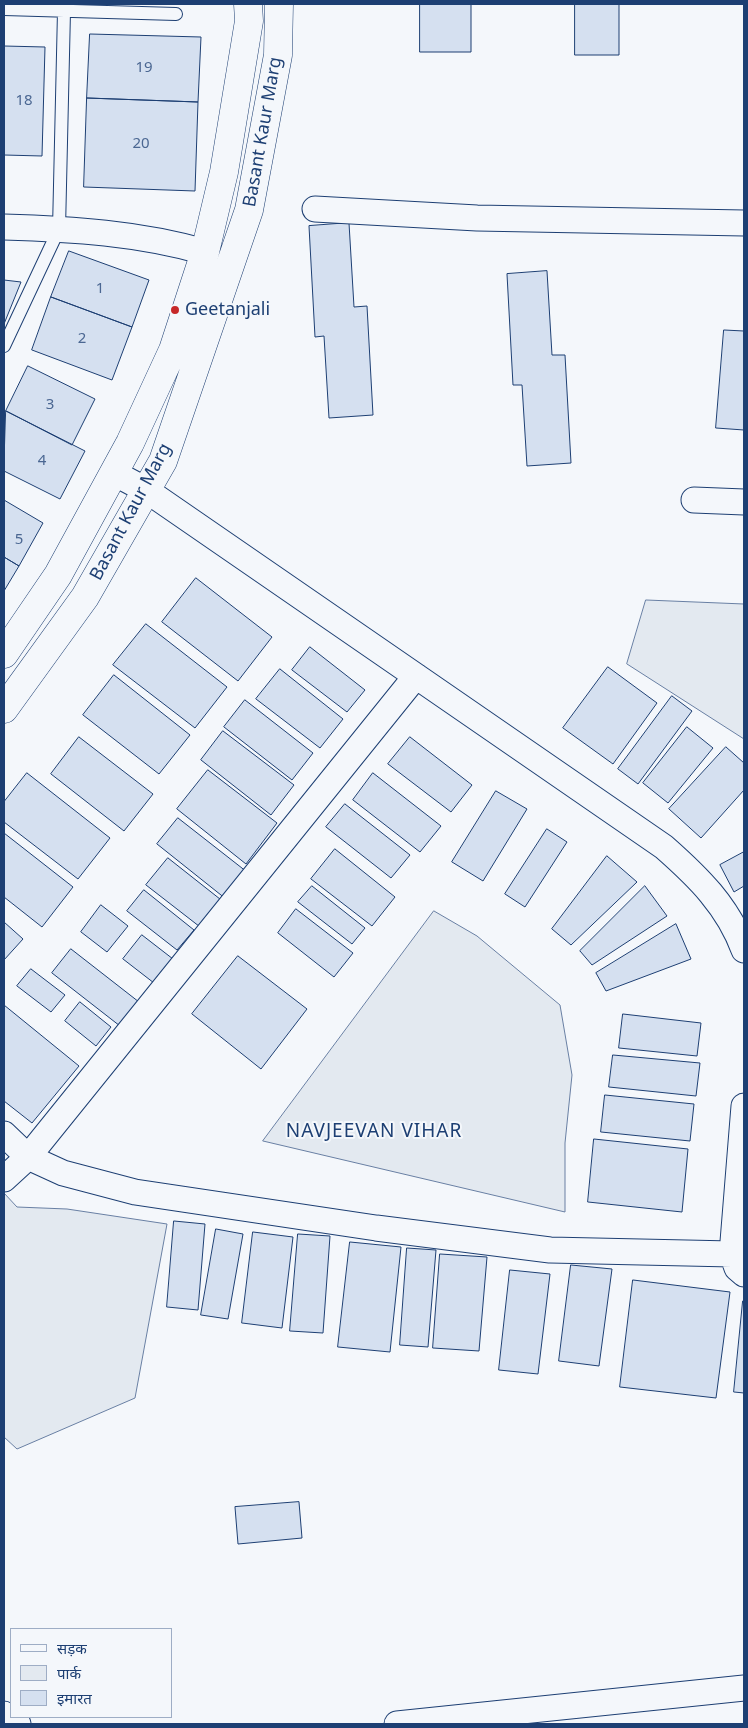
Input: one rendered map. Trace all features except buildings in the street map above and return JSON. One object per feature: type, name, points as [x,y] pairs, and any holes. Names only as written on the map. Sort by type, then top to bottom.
[{"type":"main road","name":"Basant Kaur Marg","points":[[4,654],[58,575],[114,473],[173,350],[205,252],[226,162],[249,21],[248,4]]},
{"type":"main road","name":"Basant Kaur Marg","points":[[4,709],[86,597],[162,461],[249,210],[278,56],[279,4]]},
{"type":"street","points":[[315,209],[477,218],[744,223]]},
{"type":"street","points":[[4,227],[59,229],[145,237],[205,252]]},
{"type":"street","points":[[114,473],[146,490],[664,847],[714,895],[736,927],[744,950]]},
{"type":"street","points":[[694,500],[744,502]]},
{"type":"street","points":[[4,1179],[28,1157],[416,676]]},
{"type":"street","points":[[4,1134],[28,1157],[63,1173],[135,1192],[376,1228],[550,1250],[738,1264],[744,1106]]},
{"type":"street","points":[[397,1724],[744,1688]]},
{"type":"street","points":[[4,1714],[18,1724]]},
{"type":"lane","points":[[4,9],[176,14]]},
{"type":"lane","points":[[4,346],[59,229],[64,11]]},
{"type":"green space","points":[[646,600],[744,604],[744,739],[627,664]]},
{"type":"green space","points":[[434,911],[477,936],[560,1005],[572,1075],[565,1143],[565,1212],[263,1141]]},
{"type":"green space","points":[[4,1193],[17,1207],[67,1209],[167,1224],[135,1398],[17,1449],[4,1437]]},
{"type":"place","name":"Geetanjali","points":[[175,310]]},
{"type":"district","name":"NAVJEEVAN VIHAR","points":[[374,1132]]}]
